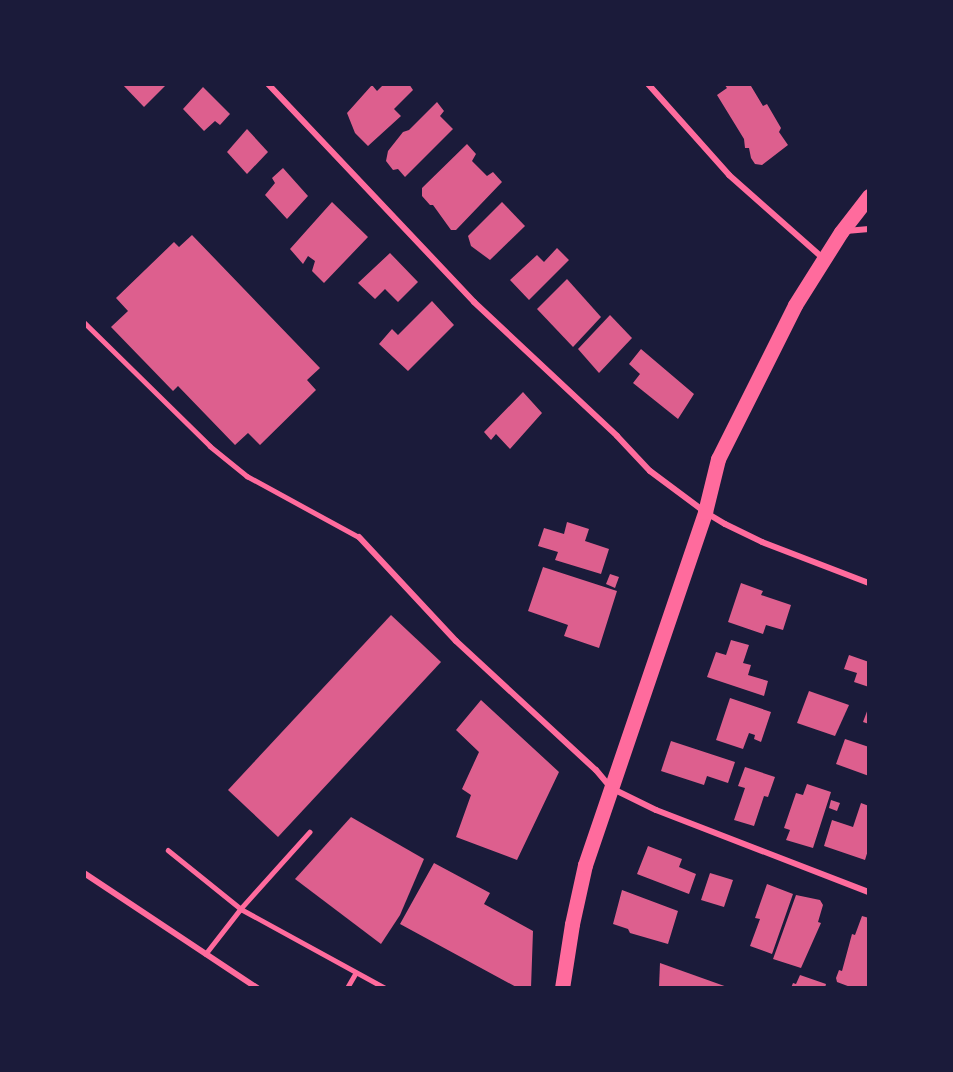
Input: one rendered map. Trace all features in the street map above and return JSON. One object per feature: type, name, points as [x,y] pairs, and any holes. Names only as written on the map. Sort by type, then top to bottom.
[{"type":"main road","points":[[562,988],[580,887],[611,788],[705,512],[718,459],[795,305],[841,232],[869,196]]},
{"type":"street","points":[[268,84],[474,302],[617,436],[650,471],[705,512],[762,542],[869,583]]},
{"type":"street","points":[[648,84],[729,175],[825,260]]},
{"type":"street","points":[[841,232],[869,229]]},
{"type":"street","points":[[359,537],[456,641],[596,771],[611,788],[656,810],[868,890]]},
{"type":"street","points":[[84,873],[257,988]]},
{"type":"lane","points":[[84,322],[195,432],[247,476],[359,537]]},
{"type":"lane","points":[[206,954],[241,909],[310,832]]},
{"type":"lane","points":[[168,849],[241,909],[355,974],[385,988]]},
{"type":"lane","points":[[347,988],[355,974]]},
{"type":"building","points":[[122,84],[167,84],[144,107]]},
{"type":"building","points":[[384,84],[409,84],[413,90],[394,109],[401,116],[368,146],[355,133],[347,113],[372,85],[377,91]]},
{"type":"building","points":[[724,84],[754,84],[751,86],[763,106],[767,104],[781,128],[779,132],[788,145],[762,165],[755,164],[751,158],[749,148],[745,148],[744,139],[717,95],[727,88]]},
{"type":"building","points":[[203,87],[230,114],[220,125],[215,121],[204,131],[183,109]]},
{"type":"building","points":[[437,102],[444,111],[440,116],[453,129],[405,177],[398,169],[393,170],[386,161],[388,151],[403,132],[409,130]]},
{"type":"building","points":[[247,129],[268,152],[247,174],[227,152]]},
{"type":"building","points":[[467,144],[476,154],[472,161],[487,176],[493,172],[502,182],[456,230],[451,230],[433,205],[430,205],[422,196],[422,188]]},
{"type":"building","points":[[283,168],[308,196],[287,219],[265,195],[275,183],[272,178]]},
{"type":"building","points":[[332,202],[368,237],[324,283],[312,271],[315,261],[308,256],[303,264],[290,249]]},
{"type":"building","points":[[502,202],[525,226],[490,260],[471,246],[468,236]]},
{"type":"building","points":[[192,235],[320,368],[307,380],[316,390],[260,445],[248,433],[235,445],[178,386],[173,391],[111,327],[128,311],[116,298],[174,242],[179,247]]},
{"type":"building","points":[[557,248],[569,260],[529,300],[510,280],[537,255],[544,262]]},
{"type":"building","points":[[390,253],[418,282],[398,302],[385,289],[375,299],[358,283]]},
{"type":"building","points":[[567,279],[601,317],[573,347],[537,309]]},
{"type":"building","points":[[432,301],[454,325],[408,371],[379,344],[392,329],[398,335]]},
{"type":"building","points":[[610,315],[632,338],[599,373],[578,349]]},
{"type":"building","points":[[641,349],[694,394],[678,419],[633,383],[640,374],[629,364]]},
{"type":"building","points":[[523,392],[542,413],[510,449],[496,434],[491,440],[484,432]]},
{"type":"building","points":[[567,522],[589,529],[585,541],[609,549],[601,574],[555,560],[558,552],[538,546],[544,528],[564,534]]},
{"type":"building","points":[[543,567],[617,591],[599,648],[564,636],[568,625],[528,611]]},
{"type":"building","points":[[610,574],[619,577],[615,588],[606,584]]},
{"type":"building","points":[[741,583],[763,591],[761,595],[791,605],[783,630],[766,625],[763,634],[728,622]]},
{"type":"building","points":[[391,615],[441,662],[278,837],[228,790]]},
{"type":"building","points":[[731,640],[749,645],[743,663],[751,665],[748,675],[768,681],[764,696],[707,677],[716,652],[726,655]]},
{"type":"building","points":[[849,655],[869,662],[869,687],[854,682],[857,673],[844,669]]},
{"type":"building","points":[[809,691],[849,705],[835,736],[797,723]]},
{"type":"building","points":[[730,698],[771,712],[761,742],[754,739],[755,735],[749,733],[743,749],[716,740]]},
{"type":"building","points":[[481,700],[559,772],[517,860],[456,837],[471,795],[462,789],[479,752],[456,730]]},
{"type":"building","points":[[869,706],[869,724],[863,722]]},
{"type":"building","points":[[845,739],[869,747],[869,776],[836,764]]},
{"type":"building","points":[[671,741],[735,762],[728,783],[707,776],[704,785],[661,771]]},
{"type":"building","points":[[745,767],[775,777],[768,797],[764,796],[754,826],[734,820],[745,788],[738,786]]},
{"type":"building","points":[[807,784],[831,792],[813,848],[786,840],[790,830],[784,828],[796,793],[803,795]]},
{"type":"building","points":[[831,800],[840,803],[837,811],[829,808]]},
{"type":"building","points":[[861,803],[869,806],[869,847],[865,860],[824,846],[832,820],[853,827]]},
{"type":"building","points":[[351,817],[424,859],[400,915],[381,944],[295,879]]},
{"type":"building","points":[[648,846],[682,859],[679,867],[696,874],[689,894],[637,874]]},
{"type":"building","points":[[434,863],[490,893],[484,904],[533,931],[531,988],[518,988],[400,924]]},
{"type":"building","points":[[710,873],[733,880],[724,907],[701,900]]},
{"type":"building","points":[[767,884],[793,894],[772,954],[750,946],[760,919],[755,918]]},
{"type":"building","points":[[622,890],[678,911],[668,944],[630,933],[628,929],[613,924]]},
{"type":"building","points":[[796,895],[820,900],[823,905],[818,922],[821,923],[801,968],[773,959]]},
{"type":"building","points":[[862,916],[869,918],[869,983],[867,988],[853,988],[837,982],[836,978],[839,970],[842,971],[852,934],[855,935]]},
{"type":"building","points":[[660,963],[730,988],[659,988]]},
{"type":"building","points":[[800,975],[826,984],[825,988],[791,988],[793,983],[796,984]]}]
